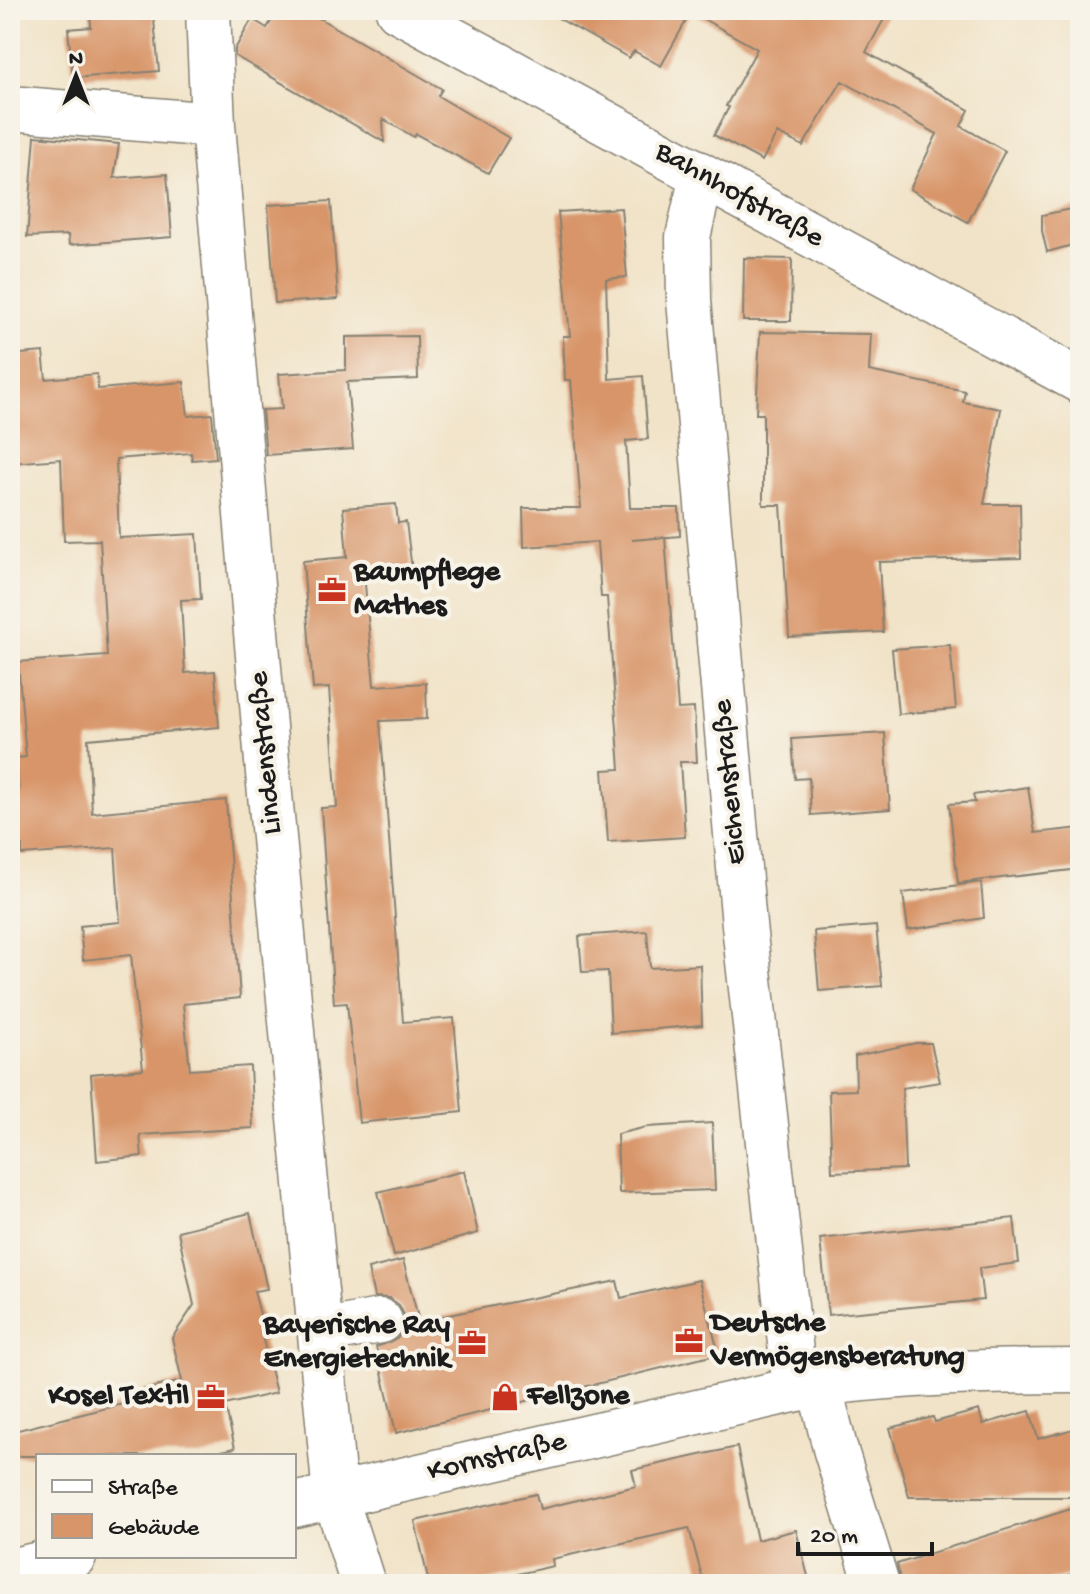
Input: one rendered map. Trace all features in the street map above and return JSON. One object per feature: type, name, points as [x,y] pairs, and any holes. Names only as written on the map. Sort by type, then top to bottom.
[{"type":"street","name":"Lindenstraße","points":[[208,10],[213,125],[267,762],[320,1332],[315,1500],[363,1584]]},
{"type":"street","name":"Bahnhofstraße","points":[[398,10],[1080,381]]},
{"type":"street","points":[[10,108],[213,125]]},
{"type":"street","name":"Eichenstraße","points":[[702,176],[688,237],[689,300],[744,925],[807,1386],[835,1448],[877,1584]]},
{"type":"street","points":[[320,1332],[380,1321]]},
{"type":"street","name":"Kornstraße","points":[[315,1500],[807,1386],[922,1373],[1080,1371]]},
{"type":"street","points":[[10,1571],[65,1558]]},
{"type":"building","points":[[90,10],[153,10],[159,71],[73,78],[68,29],[91,27]]},
{"type":"building","points":[[278,10],[305,10],[442,89],[438,96],[509,138],[488,173],[383,119],[384,142],[235,56],[235,49],[252,19],[267,28]]},
{"type":"building","points":[[544,10],[889,10],[866,52],[969,110],[961,126],[1005,151],[968,222],[910,189],[937,134],[842,81],[803,146],[777,133],[762,161],[714,135],[757,49],[691,12],[661,66],[634,51],[629,58]]},
{"type":"building","points":[[35,136],[119,144],[114,178],[167,174],[172,237],[69,245],[68,235],[27,237]]},
{"type":"building","points":[[331,201],[338,299],[275,303],[268,205]]},
{"type":"building","points":[[1080,207],[1080,243],[1047,252],[1042,215]]},
{"type":"building","points":[[621,208],[627,277],[606,279],[609,379],[643,376],[648,439],[626,441],[630,508],[679,508],[680,536],[665,537],[678,709],[694,708],[697,762],[680,762],[685,837],[608,842],[603,770],[620,769],[607,597],[601,597],[597,542],[524,547],[523,508],[581,508],[571,380],[565,380],[563,336],[570,336],[558,212]]},
{"type":"building","points":[[744,258],[792,259],[791,321],[743,321]]},
{"type":"building","points":[[760,332],[871,334],[869,371],[965,391],[963,402],[1001,409],[984,504],[1020,504],[1021,558],[879,562],[883,632],[789,637],[781,505],[763,505],[763,414],[756,414]]},
{"type":"building","points":[[417,336],[418,379],[347,382],[353,449],[266,455],[262,410],[282,409],[279,374],[346,370],[346,337]]},
{"type":"building","points":[[43,352],[46,379],[97,374],[98,389],[184,382],[188,416],[212,414],[216,458],[192,460],[191,453],[116,459],[119,538],[197,534],[201,599],[181,600],[185,673],[215,671],[219,727],[88,739],[92,813],[226,800],[240,998],[183,1004],[190,1070],[250,1066],[253,1128],[140,1135],[142,1156],[97,1161],[91,1074],[143,1069],[131,955],[83,960],[80,926],[120,922],[115,848],[22,855],[22,846],[10,847],[10,793],[19,792],[16,758],[26,757],[18,662],[107,656],[100,540],[64,541],[61,459],[10,463],[10,355]]},
{"type":"building","points":[[396,504],[398,523],[406,522],[412,570],[364,573],[374,686],[426,683],[427,719],[380,721],[403,1022],[454,1018],[462,1112],[359,1123],[347,1003],[334,1004],[321,808],[337,807],[329,688],[313,689],[303,561],[347,557],[343,508]]},
{"type":"building","points":[[950,645],[956,709],[898,714],[892,649]]},
{"type":"building","points":[[885,733],[890,809],[811,815],[809,778],[795,779],[792,739]]},
{"type":"building","points":[[1028,787],[1035,833],[1080,828],[1080,869],[958,883],[949,804],[975,802],[973,795]]},
{"type":"building","points":[[981,882],[984,918],[908,930],[903,893]]},
{"type":"building","points":[[876,926],[882,986],[819,991],[814,931]]},
{"type":"building","points":[[647,931],[650,968],[700,965],[702,1025],[611,1033],[608,971],[582,972],[579,936]]},
{"type":"building","points":[[916,1043],[931,1043],[940,1082],[902,1088],[905,1169],[832,1172],[829,1091],[856,1090],[855,1056]]},
{"type":"building","points":[[712,1123],[715,1190],[619,1193],[617,1134],[647,1127]]},
{"type":"building","points":[[464,1171],[478,1233],[394,1256],[378,1192]]},
{"type":"building","points":[[250,1213],[267,1289],[254,1291],[276,1393],[225,1405],[235,1448],[209,1454],[10,1456],[10,1432],[131,1402],[129,1393],[182,1381],[172,1338],[194,1305],[178,1231]]},
{"type":"building","points":[[1014,1218],[1019,1263],[979,1268],[983,1300],[828,1315],[820,1239]]},
{"type":"building","points":[[403,1260],[419,1321],[617,1281],[621,1298],[699,1280],[719,1354],[396,1433],[376,1347],[397,1339],[403,1330],[405,1317],[399,1305],[389,1298],[374,1297],[368,1269]]},
{"type":"building","points":[[979,1410],[983,1424],[1030,1411],[1038,1439],[1080,1427],[1080,1497],[909,1497],[890,1428],[933,1417],[935,1422]]},
{"type":"building","points":[[737,1447],[757,1540],[796,1530],[810,1584],[704,1584],[689,1528],[552,1559],[553,1566],[473,1584],[429,1584],[415,1521],[536,1494],[540,1509],[636,1486],[632,1470]]},
{"type":"building","points":[[1080,1506],[1080,1572],[1037,1584],[901,1584],[897,1564]]},
{"type":"place","name":"Baumpflege Mathes","points":[[332,590]]},
{"type":"place","name":"Deutsche Vermögensberatung","points":[[689,1341]]},
{"type":"place","name":"Bayerische Ray Energietechnik","points":[[472,1343]]},
{"type":"place","name":"Kosel Textil","points":[[211,1397]]},
{"type":"place","name":"Fellzone","points":[[505,1397]]}]
